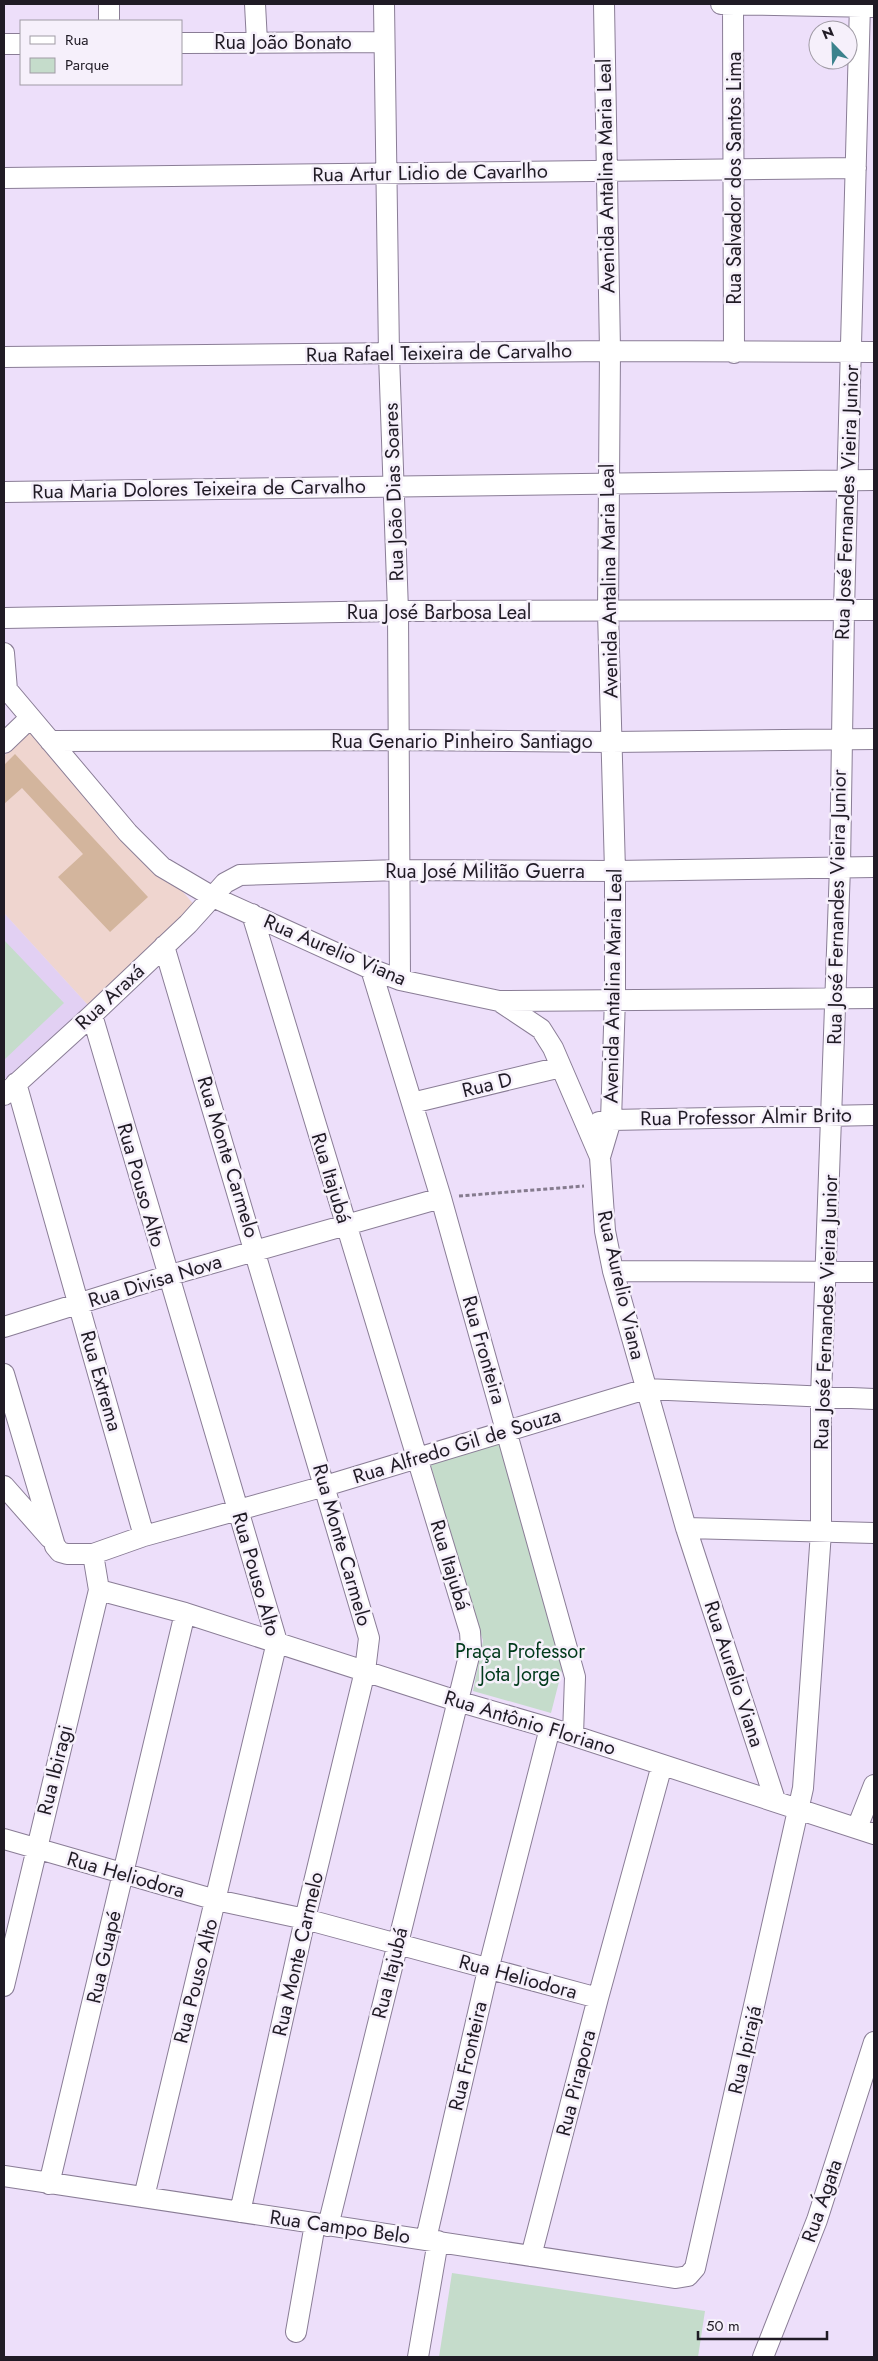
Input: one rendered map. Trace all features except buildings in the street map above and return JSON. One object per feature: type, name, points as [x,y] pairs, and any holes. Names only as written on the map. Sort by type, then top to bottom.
[{"type":"street","points":[[109,4],[109,20]]},
{"type":"street","points":[[255,4],[257,42]]},
{"type":"street","name":"Rua João Dias Soares","points":[[384,4],[389,355],[398,611],[400,980]]},
{"type":"street","name":"Avenida Antalina Maria Leal","points":[[600,1157],[610,1120],[615,998],[612,742],[608,612],[610,351],[604,4]]},
{"type":"street","points":[[720,4],[865,6]]},
{"type":"street","name":"Rua Salvador dos Santos Lima","points":[[733,4],[734,353]]},
{"type":"street","name":"Rua José Fernandes Vieira Junior","points":[[799,1810],[820,1532],[821,1397],[840,868],[841,739],[856,168],[865,6]]},
{"type":"street","name":"Rua João Bonato","points":[[182,43],[384,42]]},
{"type":"street","points":[[4,44],[20,44]]},
{"type":"street","name":"Rua Artur Lidio de Cavarlho","points":[[4,178],[856,168]]},
{"type":"street","name":"Rua Rafael Teixeira de Carvalho","points":[[4,357],[389,355],[610,351],[734,353],[874,352]]},
{"type":"street","name":"Rua Maria Dolores Teixeira de Carvalho","points":[[4,492],[608,482],[874,480]]},
{"type":"street","name":"Rua José Barbosa Leal","points":[[4,618],[398,611],[874,610]]},
{"type":"street","points":[[4,652],[5,688]]},
{"type":"street","name":"Rua Aurelio Viana","points":[[5,688],[150,856],[174,874],[216,893],[252,914],[371,969],[400,980],[499,1001],[541,1029],[562,1067],[600,1157],[600,1184],[605,1231],[646,1389],[686,1528],[775,1800]]},
{"type":"street","points":[[4,743],[30,718]]},
{"type":"street","name":"Rua Genario Pinheiro Santiago","points":[[50,741],[398,740],[612,742],[874,739]]},
{"type":"street","name":"Rua José Militão Guerra","points":[[216,893],[231,878],[240,875],[399,870],[614,871],[874,867]]},
{"type":"street","name":"Rua Araxá","points":[[10,1089],[92,1015],[216,893]]},
{"type":"street","name":"Rua Itajubá","points":[[252,914],[345,1225],[418,1457],[470,1632],[471,1648],[397,1945],[322,2225],[296,2332]]},
{"type":"street","name":"Rua Monte Carmelo","points":[[164,946],[366,1625],[368,1638],[365,1671],[305,1919],[240,2212]]},
{"type":"street","name":"Rua Fronteira","points":[[371,969],[441,1198],[575,1677],[573,1735]]},
{"type":"street","points":[[499,1001],[615,998],[874,998]]},
{"type":"street","name":"Rua Pouso Alto","points":[[92,1015],[167,1276],[277,1642],[144,2197]]},
{"type":"street","name":"Rua D","points":[[412,1104],[562,1067]]},
{"type":"street","name":"Rua Extrema","points":[[10,1089],[79,1304],[144,1536]]},
{"type":"street","name":"Rua Professor Almir Brito","points":[[587,1124],[610,1120],[832,1114],[874,1115]]},
{"type":"street","name":"Rua Divisa Nova","points":[[4,1327],[167,1276],[441,1198]]},
{"type":"street","points":[[614,1271],[874,1272]]},
{"type":"street","points":[[4,1374],[54,1541]]},
{"type":"street","name":"Rua Alfredo Gil de Souza","points":[[54,1541],[60,1552],[93,1554],[144,1536],[325,1486],[646,1389],[874,1399]]},
{"type":"street","points":[[36,1478],[4,1485],[54,1541]]},
{"type":"street","points":[[686,1528],[874,1533]]},
{"type":"street","name":"Rua Ibiragi","points":[[4,1986],[99,1590],[93,1554]]},
{"type":"street","name":"Rua Antônio Floriano","points":[[99,1590],[185,1613],[458,1701],[573,1735],[866,1831]]},
{"type":"street","name":"Rua Guapé","points":[[50,2184],[185,1613]]},
{"type":"street","name":"Rua Fronteira","points":[[418,2357],[432,2240],[488,1970],[550,1728]]},
{"type":"street","name":"Rua Pirapora","points":[[531,2256],[598,1998],[662,1765]]},
{"type":"street","points":[[866,1831],[874,1785]]},
{"type":"street","name":"Rua Ipirajá","points":[[676,2278],[688,2276],[695,2268],[700,2253],[799,1810]]},
{"type":"street","name":"Rua Heliodora","points":[[4,1839],[123,1875],[216,1900],[305,1919],[488,1970],[598,1998]]},
{"type":"street","name":"Rua Ágata","points":[[763,2357],[817,2220],[874,2042]]},
{"type":"street","name":"Rua Campo Belo","points":[[4,2176],[676,2278]]},
{"type":"path","points":[[441,1198],[600,1184]]},
{"type":"shaded area","points":[[37,724],[203,915],[97,1015],[4,913],[4,756]]},
{"type":"shaded area","points":[[4,913],[97,1015],[4,1102]]},
{"type":"green space","points":[[4,940],[64,1003],[4,1060]]},
{"type":"green space","name":"Praça Professor Jota Jorge","points":[[501,1442],[563,1666],[551,1713],[473,1691],[483,1641],[430,1463]]},
{"type":"green space","points":[[452,2273],[705,2311],[698,2357],[439,2357]]}]
